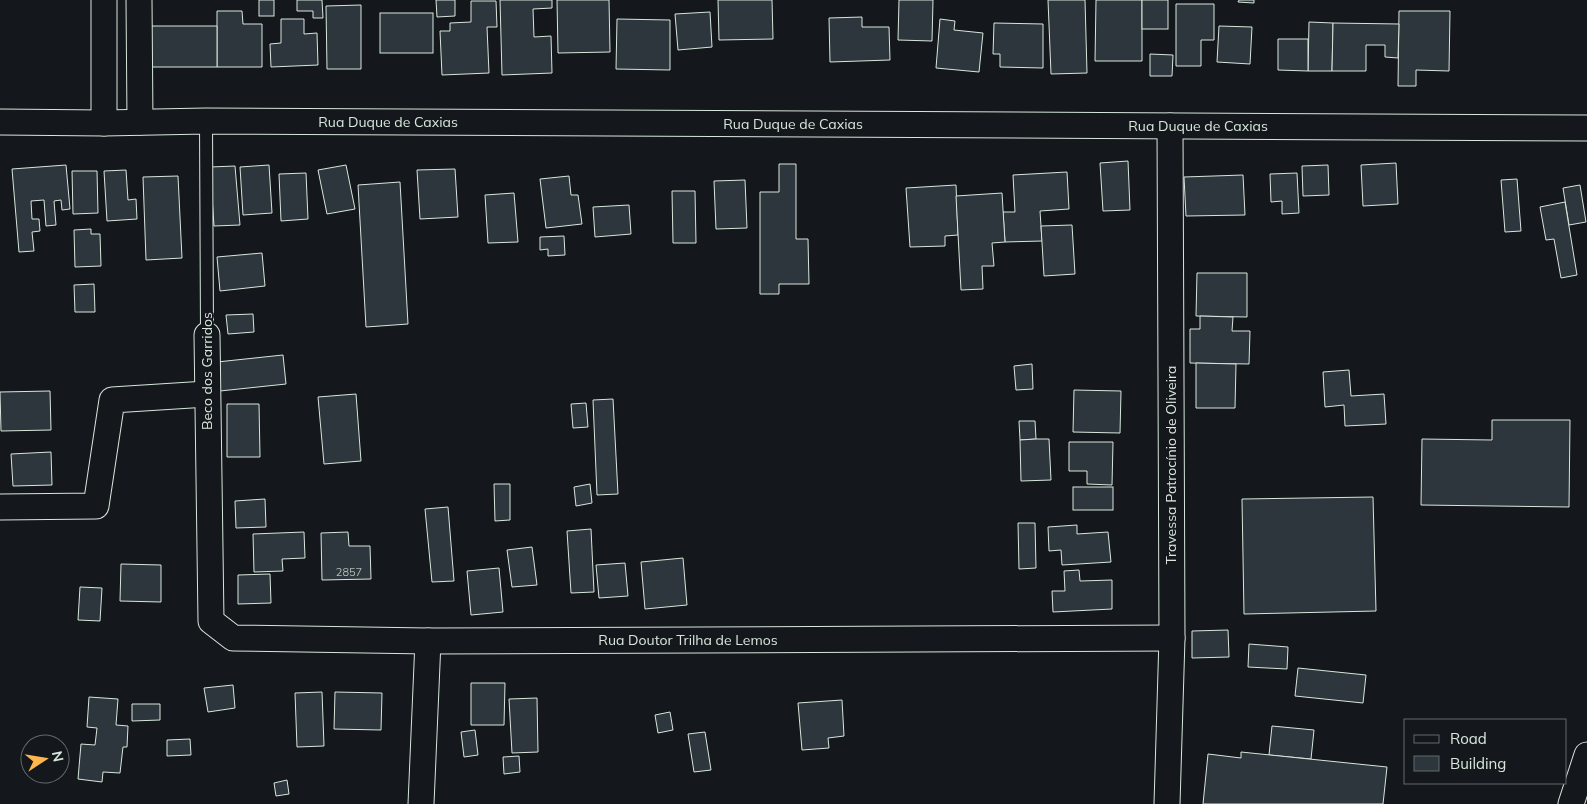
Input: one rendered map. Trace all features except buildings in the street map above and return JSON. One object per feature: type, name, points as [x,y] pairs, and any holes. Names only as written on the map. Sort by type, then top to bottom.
[{"type":"street","points":[[104,0],[104,123]]},
{"type":"street","points":[[139,0],[140,122]]},
{"type":"street","name":"Rua Duque de Caxias","points":[[0,122],[104,123],[206,121],[1587,128]]},
{"type":"street","name":"Travessa Patrocínio de Oliveira","points":[[1166,804],[1172,638],[1170,126]]},
{"type":"street","name":"Beco dos Garridos","points":[[207,335],[211,621]]},
{"type":"street","points":[[0,507],[96,506],[112,400],[207,394]]},
{"type":"street","name":"Rua Doutor Trilha de Lemos","points":[[211,621],[233,638],[428,641],[1172,638]]},
{"type":"street","points":[[421,804],[428,641]]},
{"type":"street","points":[[1571,804],[1587,755]]},
{"type":"lane","name":"Beco dos Garridos","points":[[206,121],[207,335]]}]
